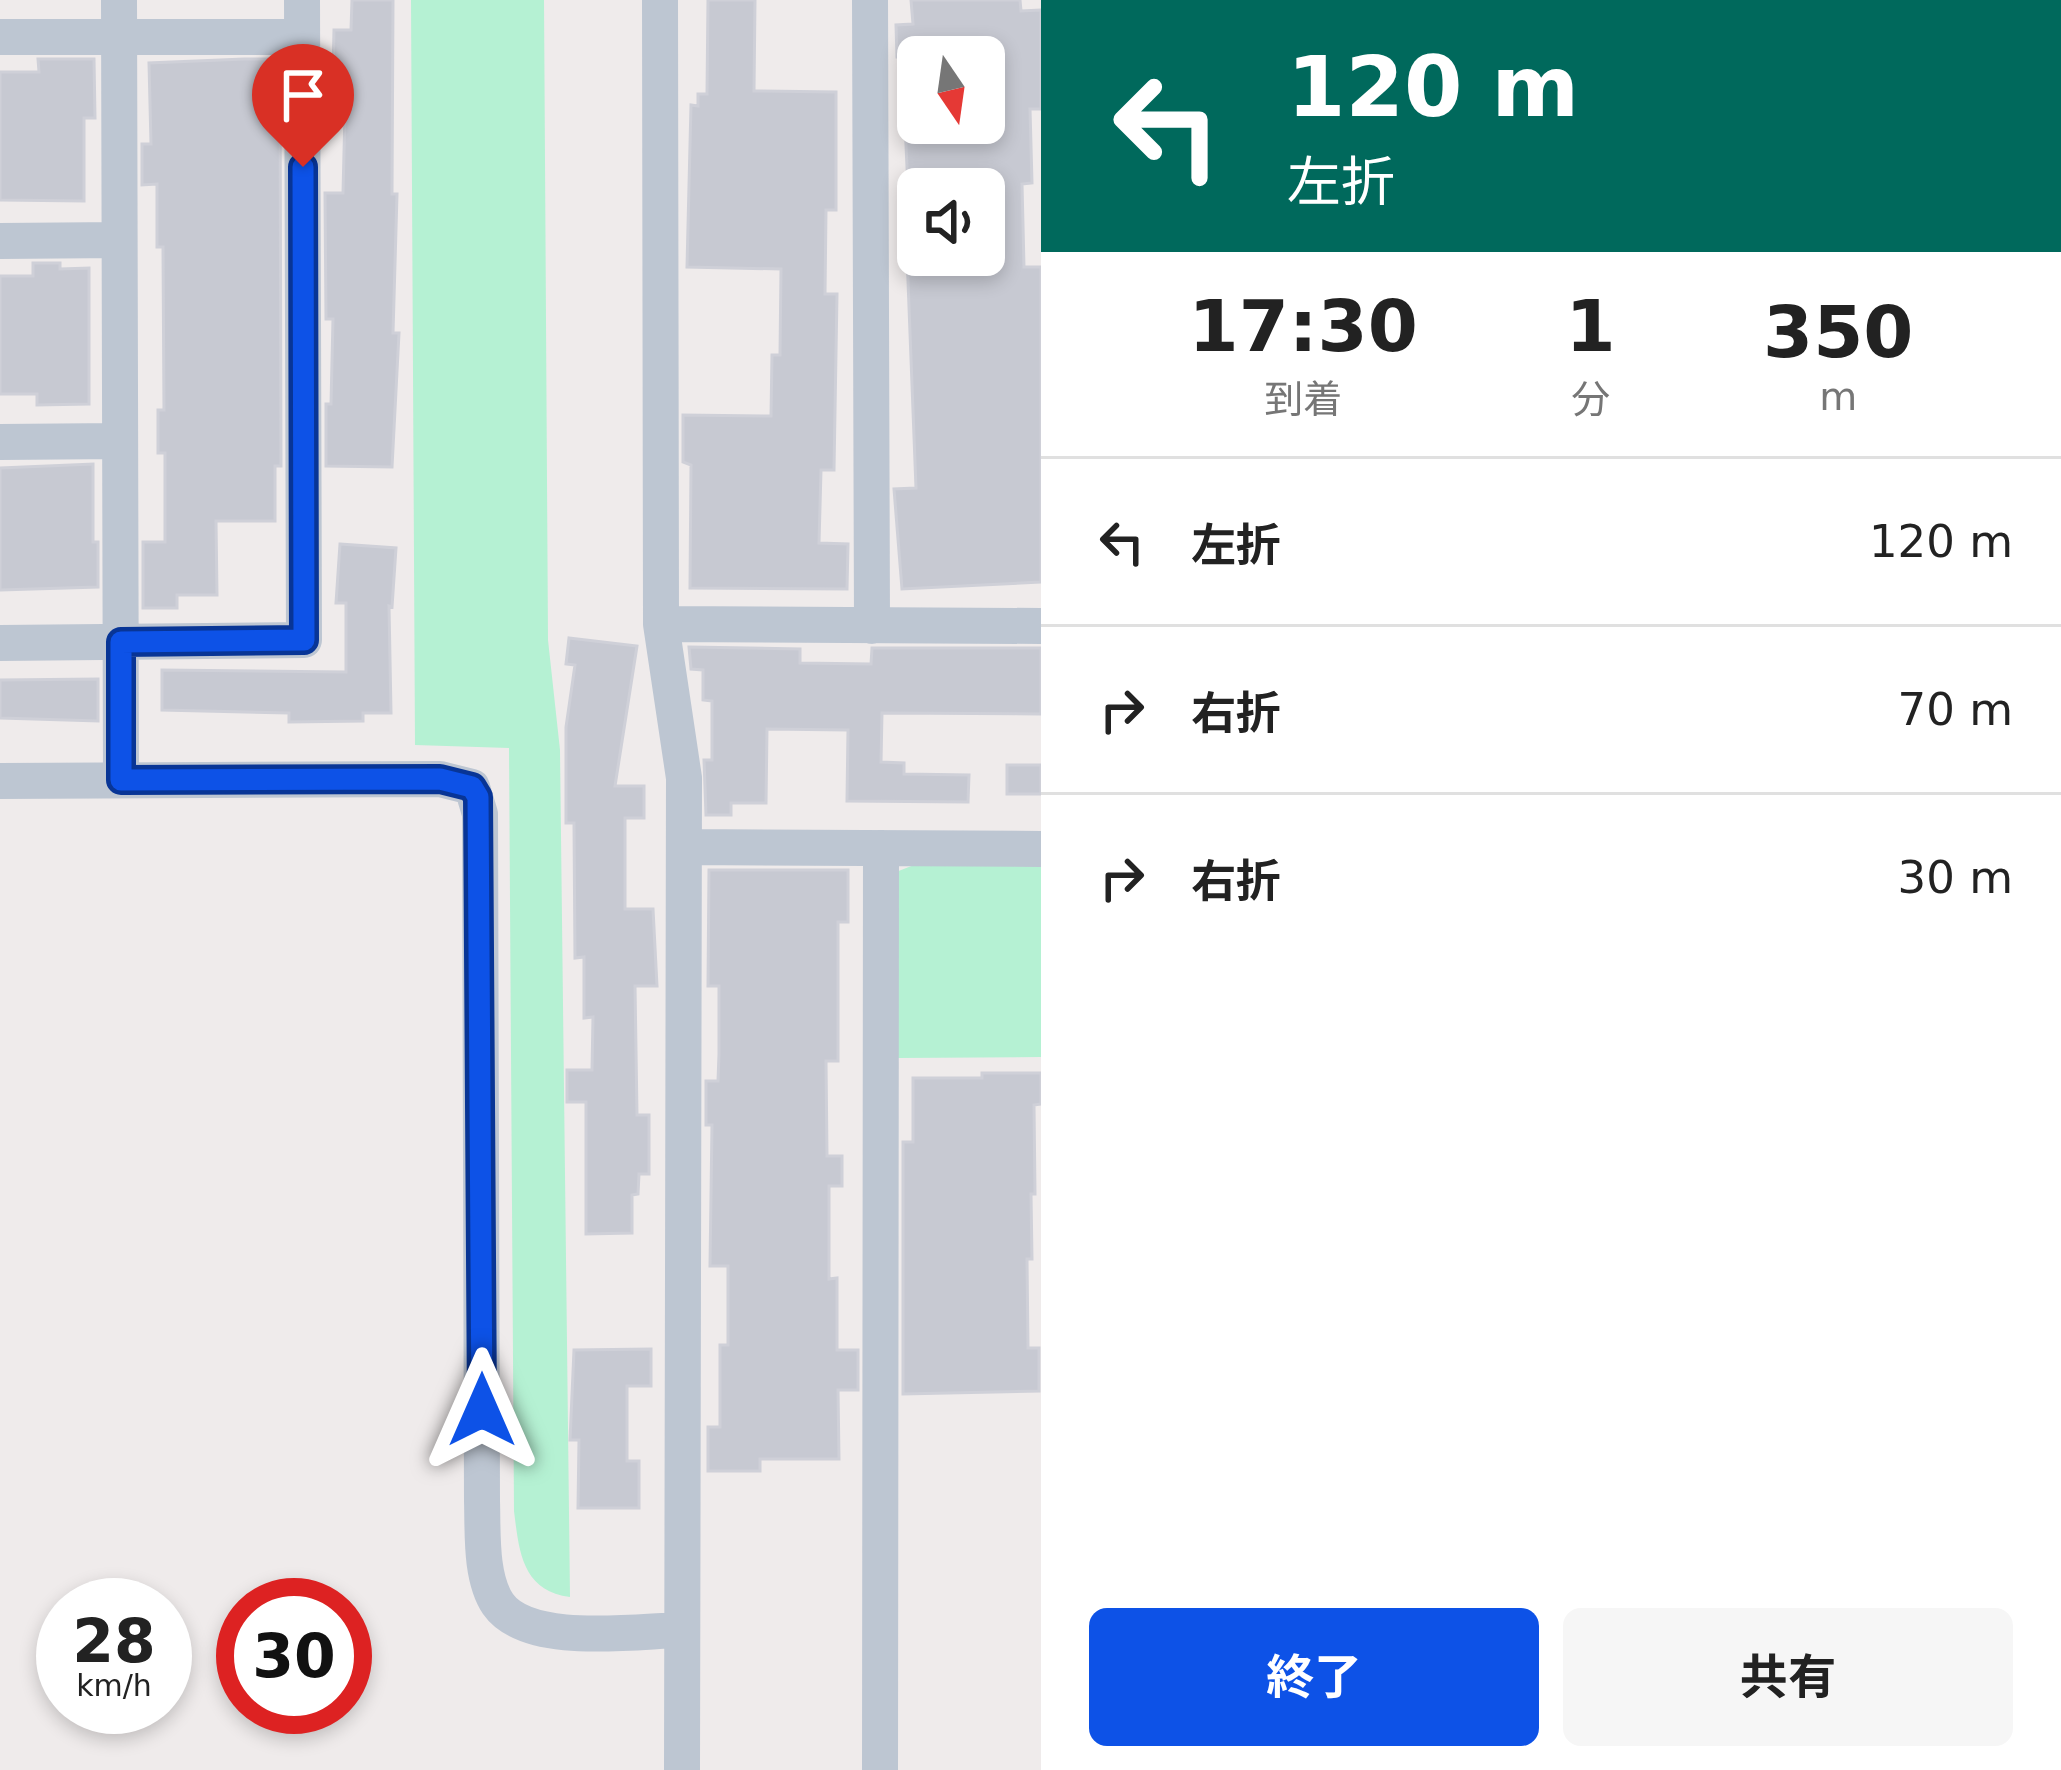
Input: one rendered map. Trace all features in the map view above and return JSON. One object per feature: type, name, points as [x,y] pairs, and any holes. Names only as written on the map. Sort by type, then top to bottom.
[{"type":"street","points":[[660,0],[661,623],[682,752],[684,848],[682,1770]]},
{"type":"street","points":[[870,0],[872,626]]},
{"type":"street","points":[[119,18],[121,780]]},
{"type":"street","points":[[0,38],[119,18],[302,18],[304,640],[0,643]]},
{"type":"street","points":[[0,241],[119,240]]},
{"type":"street","points":[[0,442],[118,441]]},
{"type":"street","points":[[661,623],[1041,626]]},
{"type":"street","points":[[0,781],[440,779],[472,787],[480,814],[482,1502],[491,1588],[512,1617],[548,1630],[681,1630]]},
{"type":"street","points":[[684,848],[1041,849]]},
{"type":"street","points":[[880,848],[880,1770]]},
{"type":"green space","points":[[411,0],[544,0],[548,640],[560,750],[570,1597],[542,1587],[533,1578],[521,1554],[514,1511],[509,748],[415,745]]},
{"type":"green space","points":[[914,865],[1041,865],[1041,1057],[897,1058],[896,872]]},
{"type":"building","points":[[352,0],[393,0],[392,194],[397,194],[393,333],[399,333],[392,467],[326,466],[333,319],[326,319],[325,193],[343,193],[346,72],[333,71],[334,30],[351,30]]},
{"type":"building","points":[[708,0],[755,0],[754,91],[836,92],[836,210],[826,210],[825,294],[837,294],[834,470],[821,470],[819,543],[848,544],[847,589],[690,588],[691,465],[683,462],[683,415],[771,416],[772,355],[780,355],[781,269],[687,267],[691,105],[698,106],[698,94],[707,94]]},
{"type":"building","points":[[911,0],[1020,0],[1021,11],[1041,10],[1041,109],[1030,109],[1032,183],[1022,184],[1024,267],[1041,267],[1041,582],[902,589],[894,489],[916,488],[908,276],[1005,276],[1005,168],[907,168],[906,144],[1005,144],[1005,36],[897,36],[897,57],[896,25],[913,24]]},
{"type":"building","points":[[38,59],[94,59],[95,118],[84,118],[84,201],[0,200],[0,72],[39,72]]},
{"type":"building","points":[[280,59],[281,466],[275,466],[275,521],[216,521],[217,595],[177,595],[177,608],[143,608],[143,542],[165,542],[165,453],[158,453],[158,410],[164,410],[163,247],[157,247],[157,184],[142,185],[142,144],[151,144],[149,63]]},
{"type":"building","points":[[33,263],[89,268],[89,404],[37,405],[37,394],[0,394],[0,276],[33,276]]},
{"type":"building","points":[[93,464],[98,587],[0,590],[0,468]]},
{"type":"building","points":[[340,544],[396,548],[389,606],[391,713],[363,713],[363,721],[289,722],[289,713],[162,710],[162,670],[346,672],[346,603],[336,603]]},
{"type":"building","points":[[569,638],[637,646],[615,786],[644,786],[644,818],[625,818],[625,909],[653,909],[657,986],[635,986],[637,1115],[649,1115],[649,1174],[639,1174],[638,1194],[632,1195],[632,1233],[586,1234],[586,1102],[567,1102],[567,1070],[592,1070],[593,1017],[584,1018],[584,957],[575,958],[574,823],[566,823],[566,727],[575,665],[566,664]]},
{"type":"building","points":[[689,647],[800,649],[800,663],[871,664],[872,648],[1041,648],[1041,714],[882,713],[881,762],[904,763],[904,774],[969,775],[968,802],[847,801],[848,730],[767,729],[766,803],[731,803],[731,815],[706,815],[704,760],[712,760],[712,701],[703,700],[703,670],[691,669]]},
{"type":"building","points":[[98,679],[98,721],[0,718],[0,680]]},
{"type":"building","points":[[1007,765],[1041,765],[1041,794],[1007,794]]},
{"type":"building","points":[[709,870],[848,870],[848,922],[838,922],[838,1061],[826,1061],[827,1156],[842,1156],[842,1186],[829,1186],[829,1279],[837,1278],[837,1350],[858,1350],[858,1390],[838,1390],[839,1459],[760,1459],[760,1471],[708,1471],[708,1427],[720,1427],[720,1345],[728,1345],[728,1266],[710,1266],[712,1125],[706,1125],[706,1081],[718,1081],[719,986],[708,986]]},
{"type":"building","points":[[982,1073],[1041,1073],[1041,1104],[1034,1105],[1032,1259],[1027,1259],[1028,1348],[1039,1348],[1039,1391],[903,1394],[903,1142],[913,1142],[913,1078],[982,1078]]},
{"type":"building","points":[[651,1349],[651,1386],[627,1386],[627,1461],[639,1461],[639,1508],[578,1508],[579,1440],[570,1440],[574,1350]]},
{"type":"route","points":[[303,167],[304,640],[121,642],[121,780],[440,779],[472,787],[478,797],[482,1410]]}]
